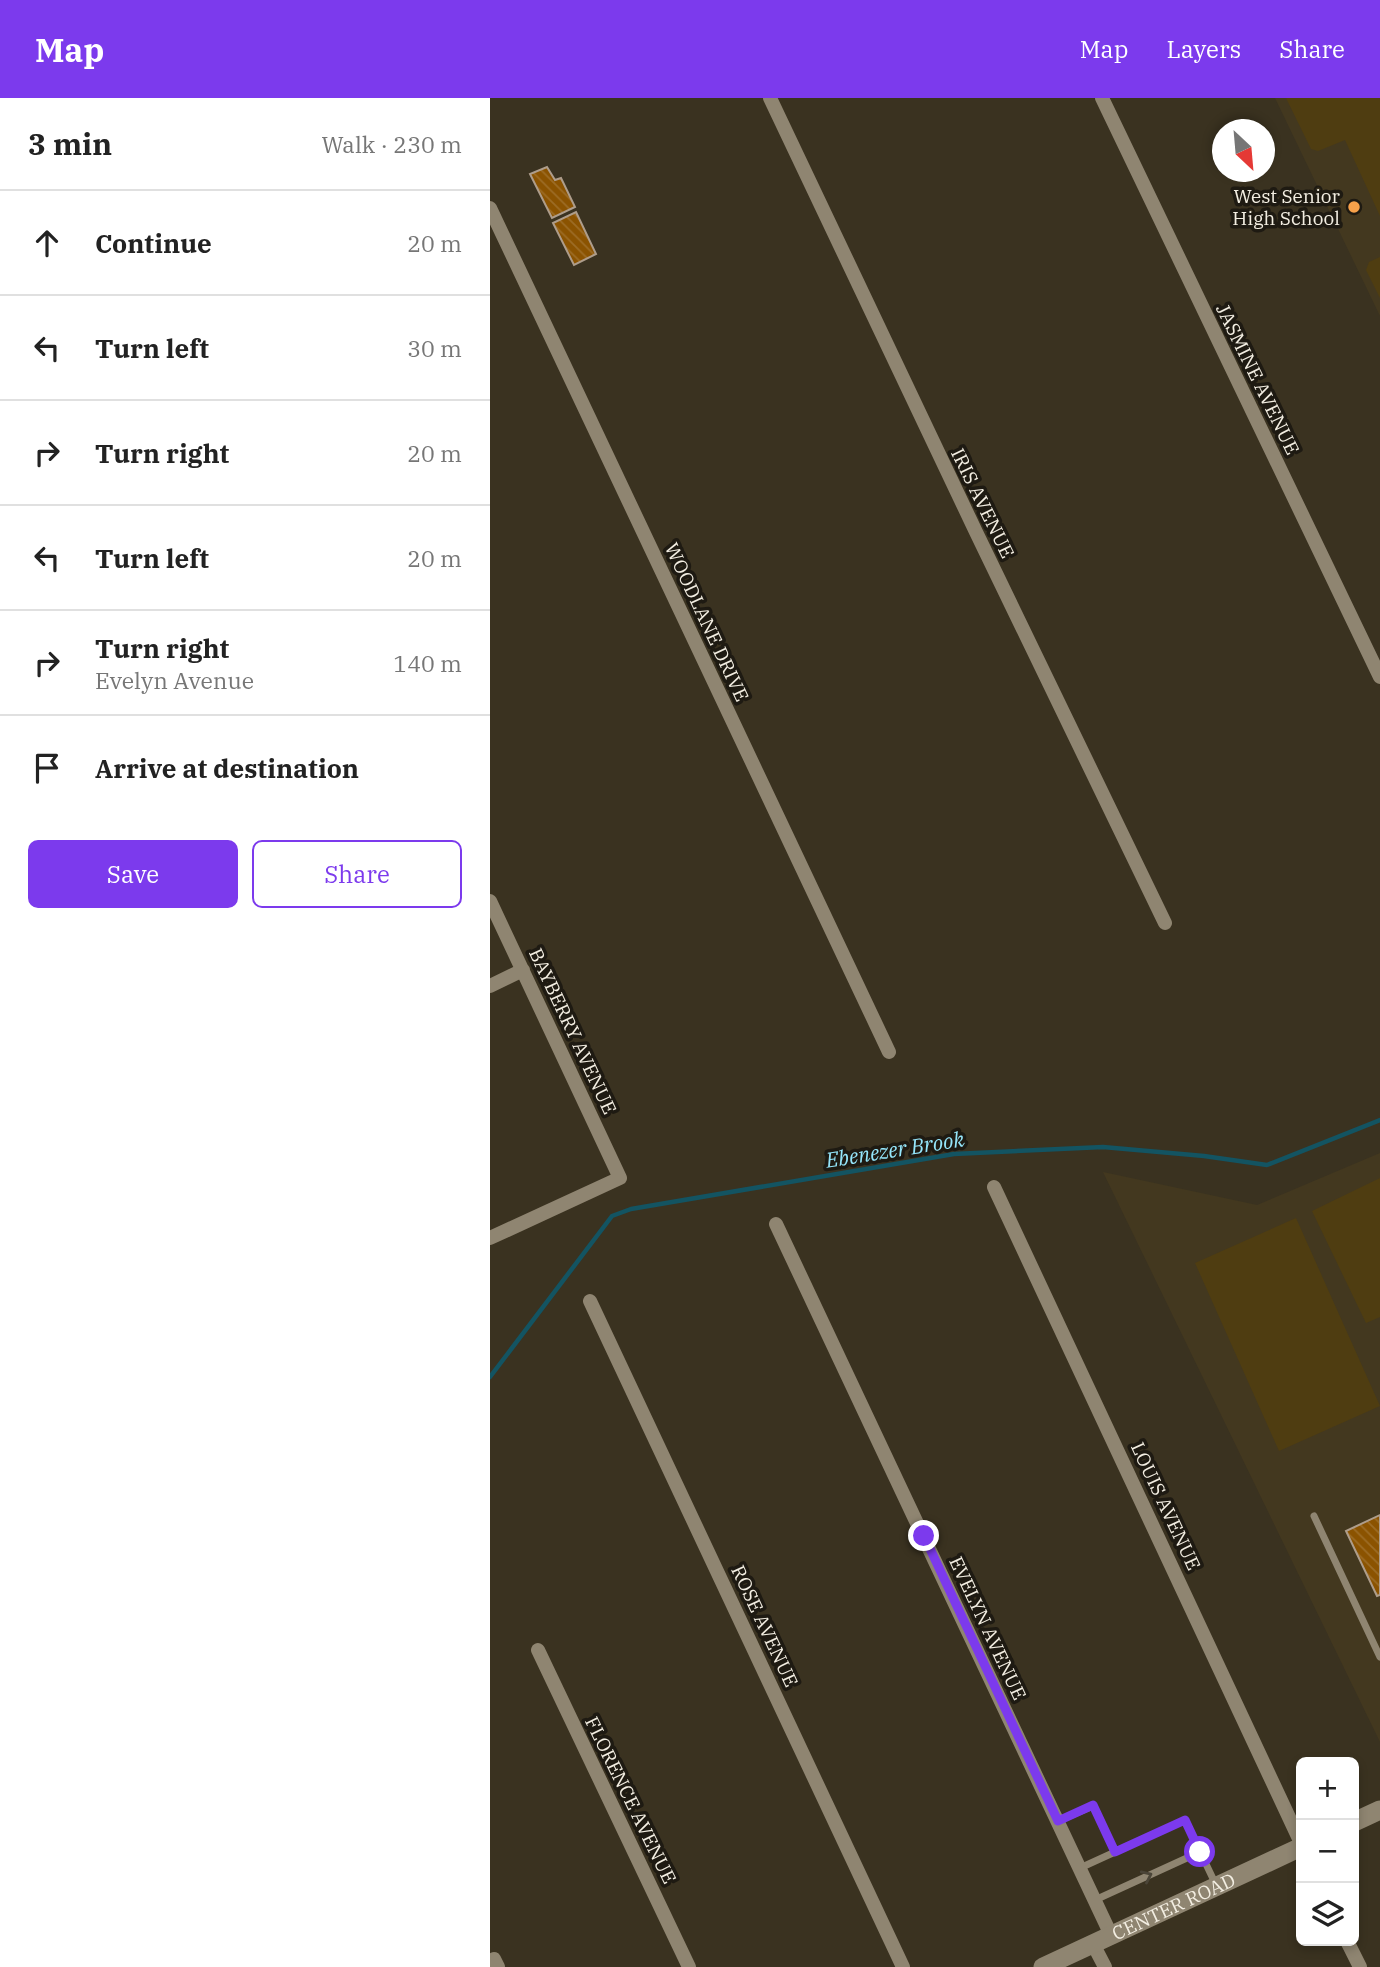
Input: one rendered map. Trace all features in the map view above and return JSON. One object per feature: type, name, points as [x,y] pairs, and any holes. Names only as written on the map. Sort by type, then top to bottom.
[{"type":"main road","points":[[1358,1820],[1380,1810]]},
{"type":"main road","name":"CENTER ROAD","points":[[1043,1967],[1296,1847]]},
{"type":"street","name":"IRIS AVENUE","points":[[770,98],[1165,923]]},
{"type":"street","name":"JASMINE AVENUE","points":[[1102,98],[1380,677]]},
{"type":"street","name":"WOODLANE DRIVE","points":[[490,208],[889,1052]]},
{"type":"street","name":"BAYBERRY AVENUE","points":[[490,901],[620,1178],[490,1238]]},
{"type":"street","points":[[490,986],[523,971]]},
{"type":"street","name":"LOUIS AVENUE","points":[[994,1187],[1296,1834]]},
{"type":"street","name":"EVELYN AVENUE","points":[[776,1224],[1095,1901],[1105,1967]]},
{"type":"street","name":"ROSE AVENUE","points":[[590,1301],[902,1967]]},
{"type":"street","name":"FLORENCE AVENUE","points":[[538,1650],[689,1967]]},
{"type":"street","points":[[1350,1946],[1360,1967]]},
{"type":"lane","points":[[1314,1516],[1380,1657]]},
{"type":"lane","points":[[1058,1821],[1093,1805],[1115,1852]]},
{"type":"lane","points":[[1079,1868],[1185,1820],[1216,1886]]},
{"type":"lane","points":[[1095,1901],[1200,1852]]},
{"type":"shaded area","name":"West Senior High School","points":[[1275,98],[1380,98],[1380,316]]},
{"type":"shaded area","points":[[1286,98],[1380,98],[1380,216],[1345,140],[1318,151],[1311,149]]},
{"type":"shaded area","points":[[1380,257],[1380,298],[1366,270],[1369,262]]},
{"type":"shaded area","points":[[1380,1153],[1380,1742],[1103,1172],[1257,1205]]},
{"type":"shaded area","points":[[1380,1178],[1380,1317],[1366,1323],[1312,1211]]},
{"type":"shaded area","points":[[1296,1218],[1380,1406],[1279,1451],[1195,1263]]},
{"type":"building","points":[[547,167],[555,180],[561,178],[575,207],[552,218],[530,174]]},
{"type":"building","points":[[576,212],[596,254],[574,265],[553,223]]},
{"type":"building","points":[[1380,1515],[1380,1595],[1377,1596],[1346,1531]]},
{"type":"waterway","name":"Ebenezer Brook","points":[[490,1377],[612,1216],[631,1209],[954,1154],[1103,1147],[1267,1165],[1380,1120]]},
{"type":"place","name":"West Senior High School","points":[[1354,207]]},
{"type":"route","points":[[924,1536],[1058,1821],[1093,1805],[1115,1852],[1185,1820],[1200,1852]]}]
